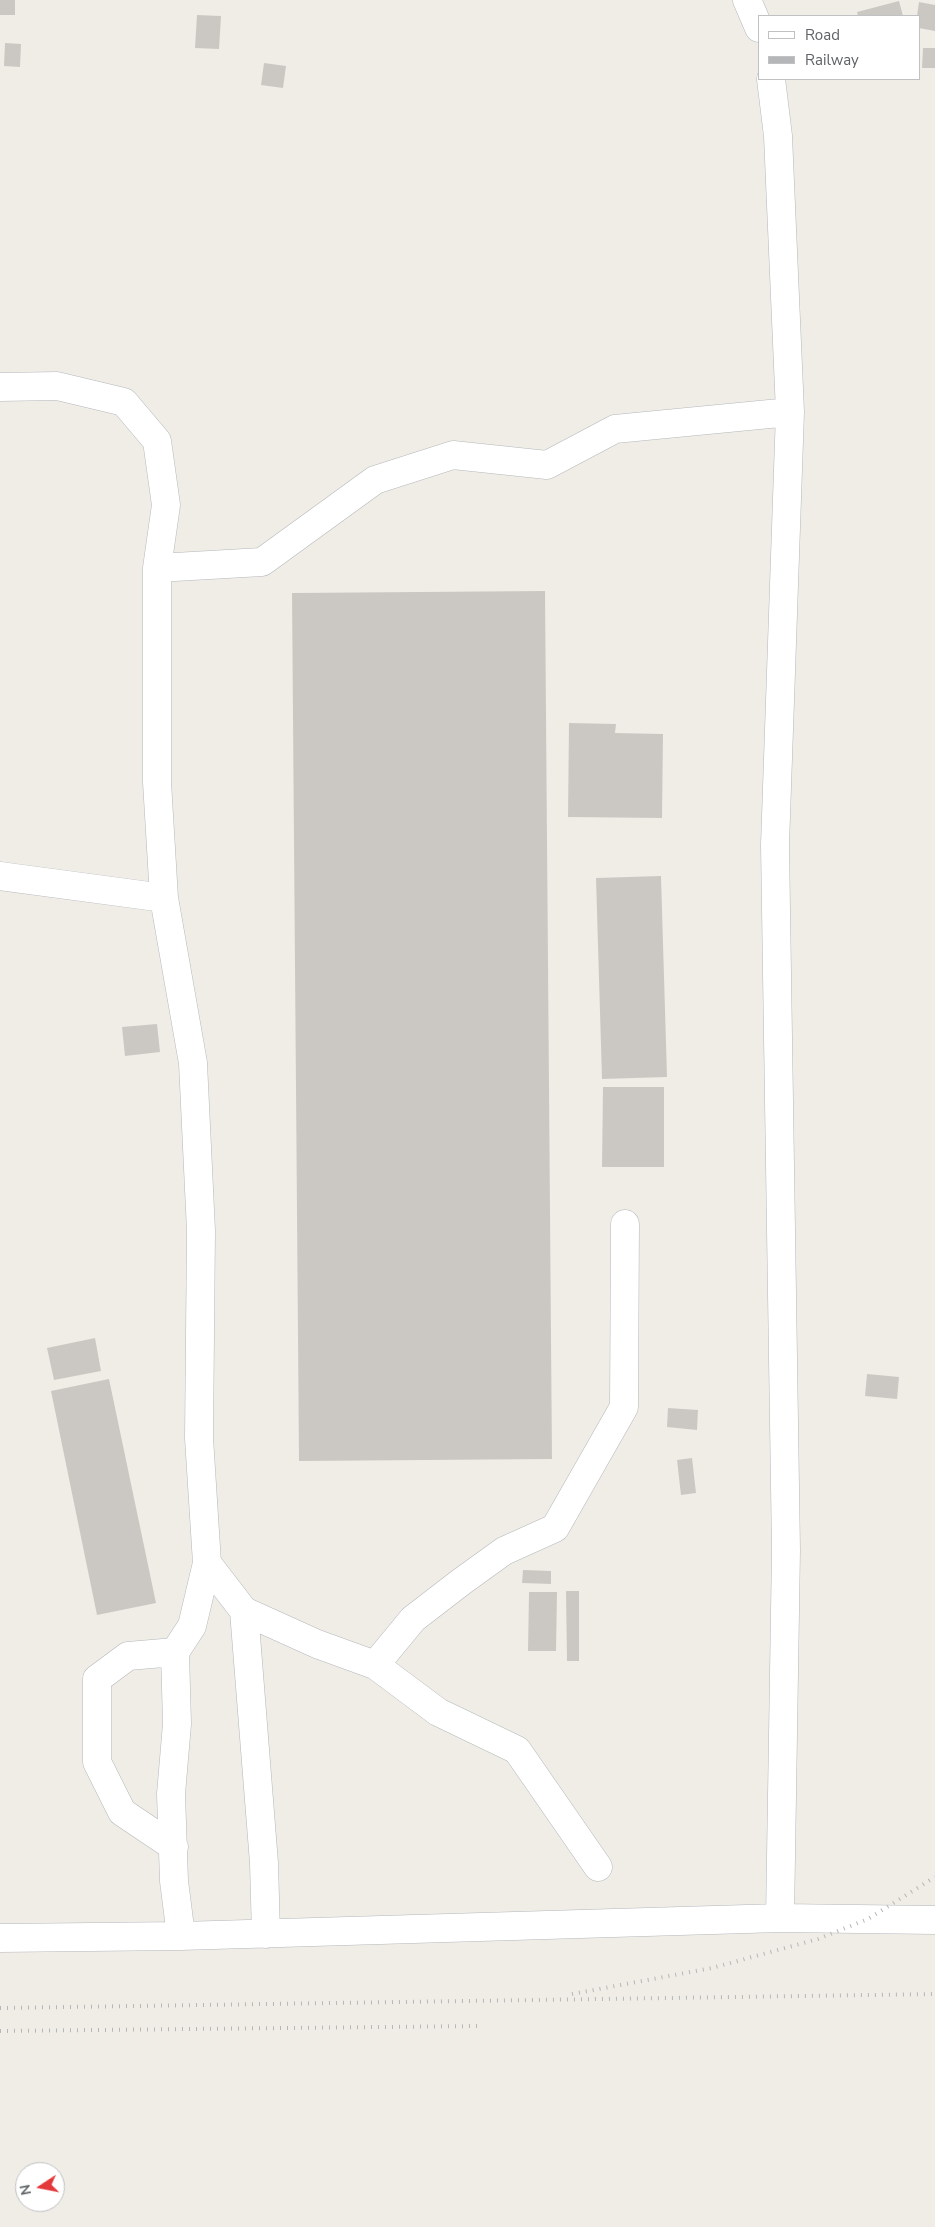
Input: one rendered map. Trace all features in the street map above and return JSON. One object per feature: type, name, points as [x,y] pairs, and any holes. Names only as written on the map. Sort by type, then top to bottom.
[{"type":"street","points":[[747,0],[758,26]]},
{"type":"street","points":[[771,80],[778,136],[790,412],[775,845],[786,1550],[780,1918]]},
{"type":"street","points":[[0,387],[57,386],[124,402],[157,441],[166,505],[158,568],[157,782],[164,898],[193,1063],[201,1231],[199,1438],[207,1563],[192,1626],[175,1652],[176,1724],[171,1794],[174,1881],[180,1936]]},
{"type":"street","points":[[158,568],[262,562],[375,480],[453,455],[547,465],[615,429],[790,412]]},
{"type":"street","points":[[0,876],[164,898]]},
{"type":"street","points":[[375,1665],[414,1620],[461,1582],[504,1551],[555,1528],[624,1407],[625,1224]]},
{"type":"street","points":[[207,1563],[244,1611],[317,1644],[375,1665],[438,1712],[517,1750],[598,1867]]},
{"type":"street","points":[[244,1611],[264,1863],[266,1934]]},
{"type":"street","points":[[174,1847],[122,1812],[97,1762],[97,1679],[128,1656],[175,1652]]},
{"type":"street","points":[[0,1938],[266,1934],[780,1918],[935,1920]]},
{"type":"building","points":[[0,0],[15,0],[15,15],[0,15]]},
{"type":"building","points":[[899,1],[903,15],[858,15],[857,12]]},
{"type":"building","points":[[919,2],[935,5],[935,31],[920,28],[920,15],[917,15]]},
{"type":"building","points":[[197,15],[221,16],[219,49],[195,48]]},
{"type":"building","points":[[5,43],[21,44],[20,67],[4,66]]},
{"type":"building","points":[[923,48],[935,48],[935,68],[922,68]]},
{"type":"building","points":[[264,63],[286,66],[283,88],[261,85]]},
{"type":"building","points":[[545,591],[552,1459],[299,1461],[292,593]]},
{"type":"building","points":[[569,723],[616,724],[615,733],[663,734],[662,818],[568,817]]},
{"type":"building","points":[[661,876],[667,1077],[602,1079],[596,878]]},
{"type":"building","points":[[157,1024],[160,1052],[125,1056],[122,1027]]},
{"type":"building","points":[[603,1087],[664,1087],[664,1167],[602,1167]]},
{"type":"building","points":[[95,1338],[101,1371],[54,1380],[47,1348]]},
{"type":"building","points":[[867,1374],[899,1377],[897,1399],[865,1396]]},
{"type":"building","points":[[109,1379],[156,1603],[97,1615],[51,1391]]},
{"type":"building","points":[[668,1408],[698,1410],[697,1430],[667,1427]]},
{"type":"building","points":[[692,1458],[696,1493],[681,1495],[677,1460]]},
{"type":"building","points":[[523,1570],[551,1571],[551,1584],[522,1583]]},
{"type":"building","points":[[566,1591],[579,1591],[579,1661],[567,1661]]},
{"type":"building","points":[[529,1592],[557,1592],[556,1651],[528,1651]]},
{"type":"railway","points":[[572,1994],[712,1968],[818,1939],[868,1919],[935,1877]]},
{"type":"railway","points":[[0,2008],[935,1994]]},
{"type":"railway","points":[[0,2031],[477,2026]]}]
